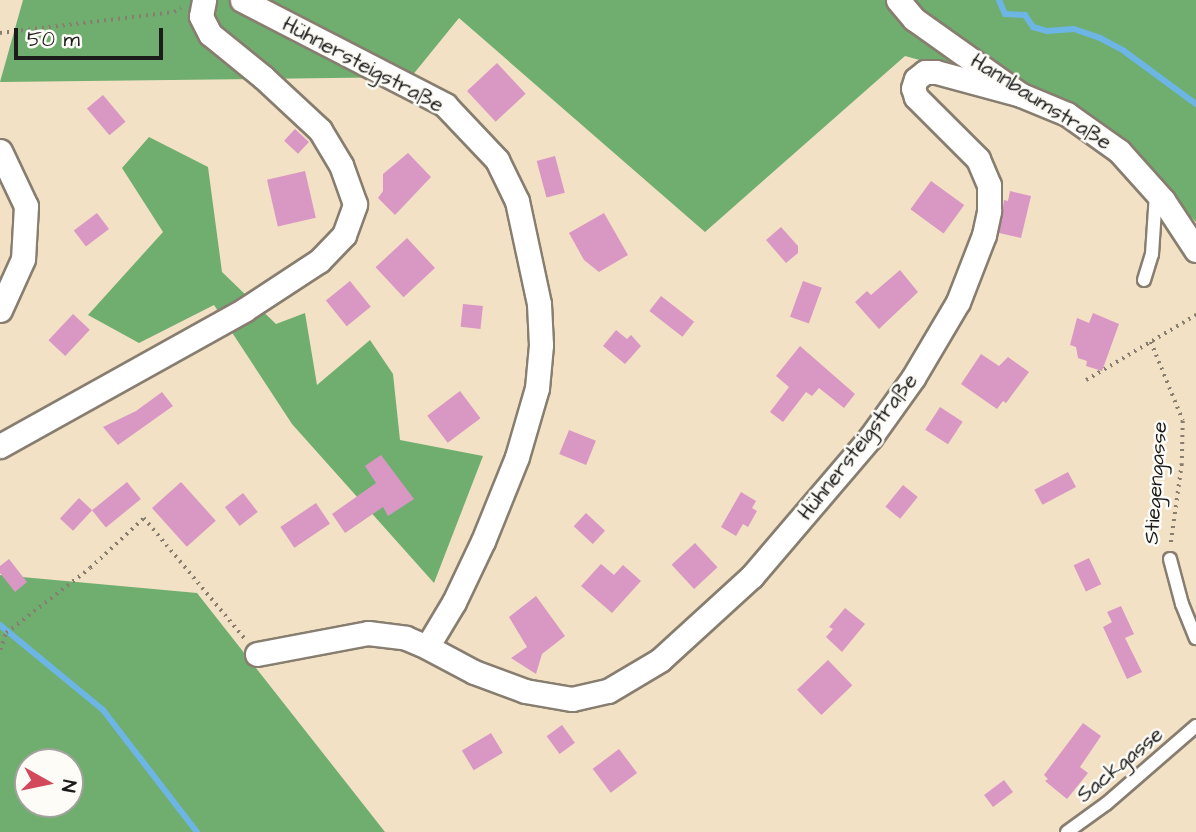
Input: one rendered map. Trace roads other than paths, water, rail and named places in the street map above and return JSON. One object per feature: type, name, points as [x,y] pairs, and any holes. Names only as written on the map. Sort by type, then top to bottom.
[{"type":"street","name":"Hühnersteigstraße","points":[[242,0],[445,105],[497,160],[517,201],[539,304],[541,345],[537,388],[517,457],[482,541],[454,602],[427,647]]},
{"type":"street","name":"Hannbaumstraße","points":[[898,0],[914,19],[1021,95],[1067,114],[1119,150],[1156,192],[1196,250]]},
{"type":"street","points":[[0,446],[244,310],[319,261],[344,235],[355,204],[341,165],[320,130],[263,77],[210,34],[196,2]]},
{"type":"street","name":"Hühnersteigstraße","points":[[257,654],[368,633],[406,638],[474,672],[525,691],[572,699],[608,691],[660,660],[729,600],[776,551],[870,438],[913,378],[958,302],[984,235],[990,199],[978,159],[952,130],[916,97],[913,88],[916,79],[925,72],[936,72],[1021,95]]},
{"type":"street","points":[[0,151],[26,206],[23,259],[0,310]]},
{"type":"lane","points":[[1144,280],[1152,254],[1156,192]]},
{"type":"lane","name":"Stiegengasse","points":[[1170,559],[1182,604],[1196,638]]},
{"type":"lane","name":"Sackgasse","points":[[1067,832],[1106,804],[1196,726]]},
{"type":"waterway","points":[[999,0],[1005,14],[1025,15],[1033,27],[1047,31],[1074,29],[1100,38],[1124,51],[1196,104]]},
{"type":"waterway","points":[[0,625],[103,710],[197,832]]}]
